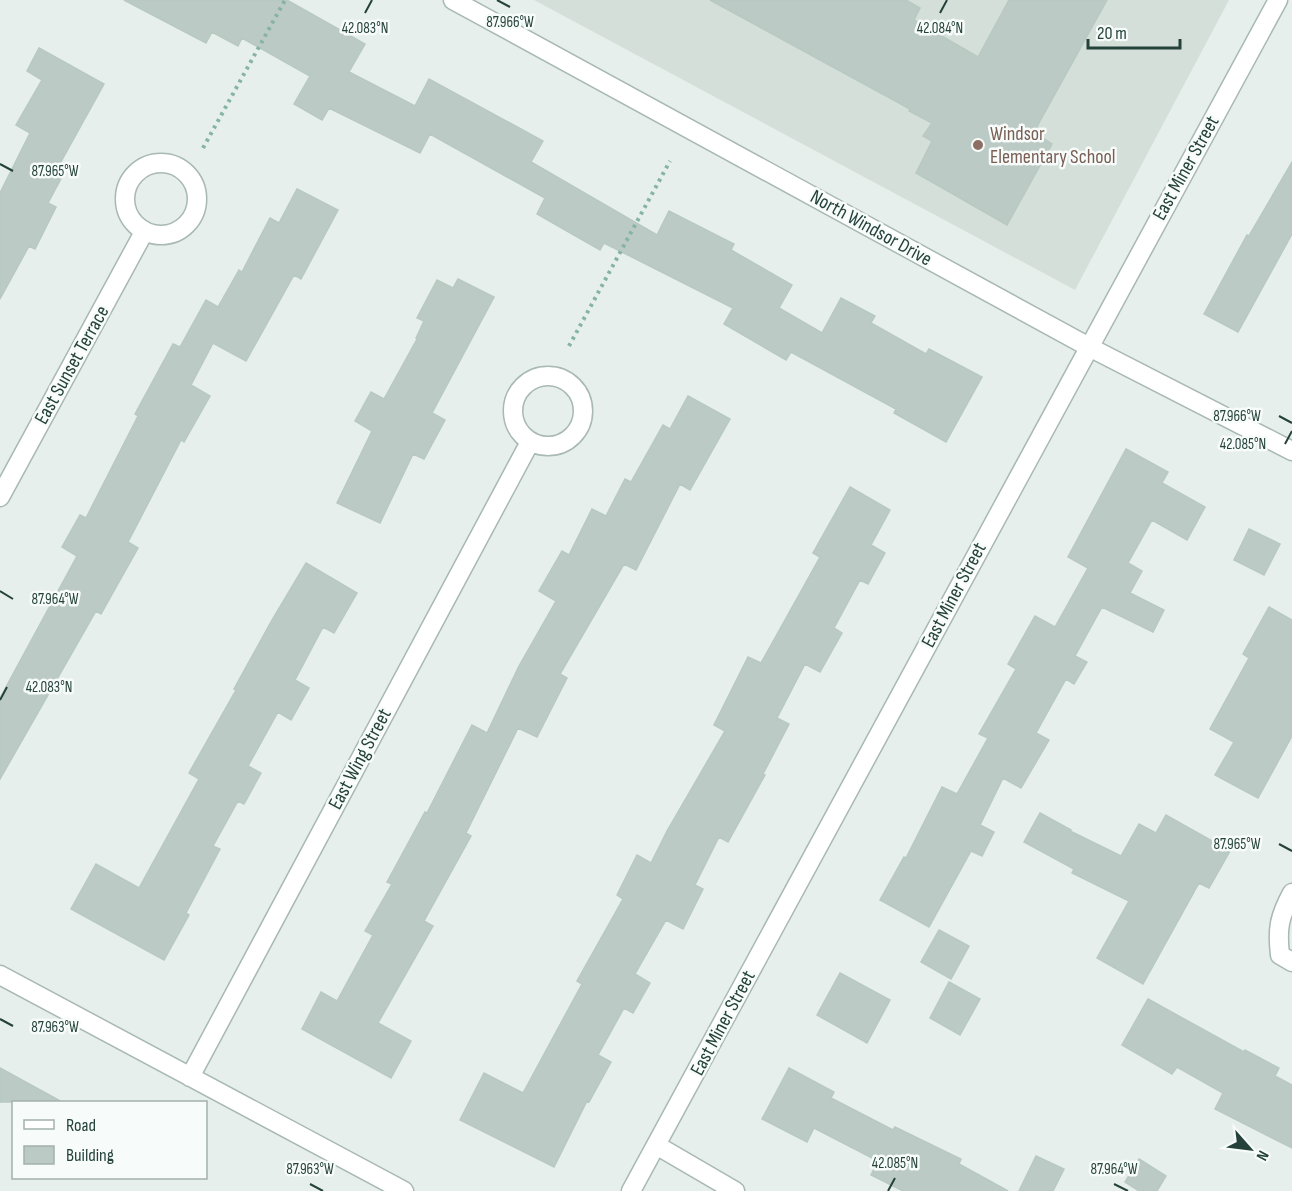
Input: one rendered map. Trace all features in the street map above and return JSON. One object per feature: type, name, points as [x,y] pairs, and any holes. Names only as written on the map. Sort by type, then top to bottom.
[{"type":"street","name":"North Windsor Drive","points":[[453,0],[1089,346],[1292,452]]},
{"type":"street","name":"East Miner Street","points":[[631,1191],[1278,0]]},
{"type":"street","points":[[163,163],[175,166],[193,181],[197,192],[194,215],[178,232],[156,235],[144,232],[128,214],[125,202],[126,190],[136,174],[151,164],[163,163]]},
{"type":"street","name":"East Sunset Terrace","points":[[0,497],[144,232]]},
{"type":"street","name":"East Wing Street","points":[[190,1077],[530,442]]},
{"type":"street","points":[[1286,959],[1278,933],[1281,913],[1292,893]]},
{"type":"street","points":[[0,975],[404,1191]]},
{"type":"street","points":[[656,1145],[735,1191]]},
{"type":"path","points":[[203,148],[285,0]]},
{"type":"path","points":[[569,346],[670,161]]},
{"type":"shaded area","name":"Windsor Elementary School","points":[[534,0],[1229,0],[1075,290]]},
{"type":"building","points":[[124,0],[287,0],[365,44],[349,72],[415,106],[429,79],[543,141],[531,162],[657,235],[669,211],[734,244],[731,250],[792,285],[779,308],[822,333],[841,298],[875,316],[871,323],[926,354],[929,349],[982,377],[946,442],[894,413],[896,409],[791,352],[786,360],[724,324],[733,308],[604,243],[600,250],[537,214],[545,198],[430,134],[420,153],[329,108],[322,120],[294,104],[310,76],[242,38],[238,46],[212,32],[206,43]]},
{"type":"building","points":[[710,0],[906,0],[920,8],[914,20],[978,57],[1009,0],[1107,0],[1034,132],[1052,144],[1007,225],[916,173],[932,141],[923,136],[932,123]]},
{"type":"building","points":[[39,48],[104,84],[57,169],[64,173],[48,203],[56,207],[35,249],[29,246],[0,299],[0,193],[30,133],[16,125],[42,80],[27,71]]},
{"type":"building","points":[[1292,162],[1292,234],[1238,332],[1204,314],[1247,235],[1249,236]]},
{"type":"building","points":[[297,189],[338,210],[301,279],[294,275],[246,361],[213,343],[191,385],[210,396],[184,442],[181,440],[128,542],[138,548],[101,614],[96,611],[0,779],[0,698],[77,556],[62,547],[80,515],[86,518],[138,416],[135,414],[173,344],[180,347],[206,300],[218,307],[239,270],[242,272],[270,218],[279,223]]},
{"type":"building","points":[[458,279],[494,297],[432,413],[445,420],[424,459],[413,454],[380,523],[337,503],[372,431],[355,421],[371,392],[384,399],[417,339],[424,321],[417,318],[437,280],[453,288]]},
{"type":"building","points":[[688,396],[730,419],[690,490],[680,484],[636,570],[624,564],[560,674],[567,678],[537,737],[518,728],[466,833],[471,836],[424,921],[433,926],[378,1023],[411,1041],[391,1078],[302,1029],[321,992],[337,1001],[373,935],[365,931],[392,884],[387,882],[425,812],[427,813],[472,725],[487,733],[519,666],[556,601],[539,591],[562,551],[569,555],[592,509],[606,516],[625,479],[631,482],[663,425],[670,429]]},
{"type":"building","points":[[1126,449],[1168,472],[1162,483],[1205,507],[1187,540],[1152,520],[1128,563],[1142,571],[1130,593],[1164,610],[1153,632],[1102,607],[1075,656],[1087,662],[1074,684],[1066,679],[1036,733],[1049,740],[1021,788],[1003,778],[980,825],[994,832],[982,856],[971,851],[929,927],[880,900],[904,857],[906,858],[942,787],[957,794],[988,738],[979,734],[1016,669],[1008,664],[1035,616],[1055,627],[1088,568],[1068,557]]},
{"type":"building","points":[[850,487],[890,510],[871,545],[885,553],[868,584],[860,580],[834,628],[842,633],[820,672],[805,664],[777,718],[789,724],[763,774],[765,775],[728,842],[719,837],[695,885],[703,889],[683,929],[666,920],[635,974],[650,983],[633,1013],[624,1008],[598,1055],[611,1062],[589,1102],[587,1101],[554,1167],[460,1120],[484,1073],[523,1093],[582,984],[577,981],[623,899],[617,895],[637,855],[651,863],[725,731],[714,725],[748,657],[761,663],[820,557],[813,553]]},
{"type":"building","points":[[1249,529],[1280,544],[1264,575],[1234,560]]},
{"type":"building","points":[[306,563],[357,593],[334,633],[323,627],[295,680],[309,688],[291,720],[278,712],[248,766],[261,773],[244,804],[238,801],[213,846],[220,849],[186,913],[189,915],[164,960],[71,909],[96,864],[139,888],[199,779],[189,773],[272,620]]},
{"type":"building","points":[[1269,607],[1292,620],[1292,736],[1258,798],[1215,775],[1234,742],[1210,729],[1249,658],[1243,654]]},
{"type":"building","points":[[1040,813],[1070,831],[1121,856],[1139,824],[1156,833],[1166,815],[1230,851],[1209,888],[1199,883],[1143,984],[1097,958],[1129,901],[1072,873],[1074,869],[1024,842]]},
{"type":"building","points":[[939,930],[969,946],[951,979],[921,962]]},
{"type":"building","points":[[840,973],[890,1000],[867,1043],[817,1015]]},
{"type":"building","points":[[949,982],[980,999],[960,1035],[930,1018]]},
{"type":"building","points":[[1148,999],[1244,1052],[1245,1050],[1279,1068],[1275,1076],[1292,1085],[1292,1148],[1215,1109],[1223,1093],[1177,1067],[1172,1074],[1122,1045]]},
{"type":"building","points":[[0,1068],[60,1101],[12,1101],[0,1102]]},
{"type":"building","points":[[789,1068],[834,1092],[831,1098],[893,1130],[895,1127],[961,1159],[959,1164],[1008,1191],[903,1191],[871,1175],[878,1161],[814,1128],[807,1142],[762,1119]]},
{"type":"building","points":[[1036,1156],[1064,1169],[1053,1191],[1019,1191]]},
{"type":"building","points":[[1139,1159],[1166,1176],[1157,1191],[1139,1191],[1125,1182]]},
{"type":"place","name":"Windsor Elementary School","points":[[978,145]]}]
